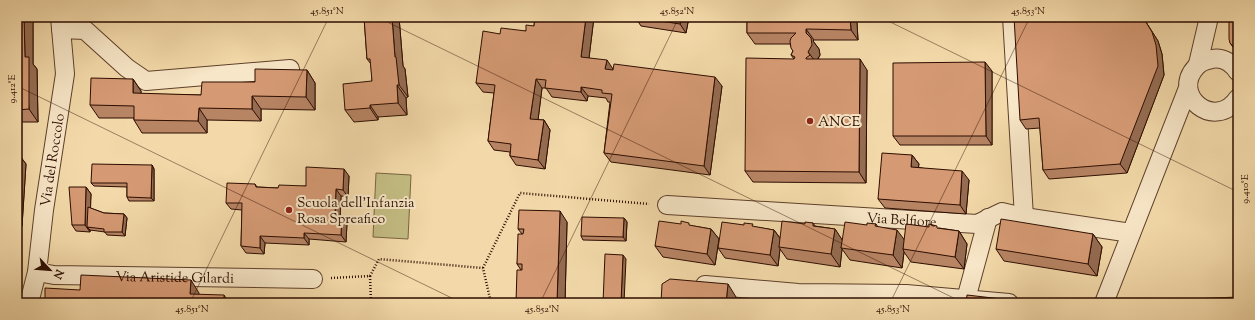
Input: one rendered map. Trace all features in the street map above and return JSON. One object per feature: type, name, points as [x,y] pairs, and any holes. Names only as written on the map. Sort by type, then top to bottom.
[{"type":"street","points":[[1012,17],[1024,217]]},
{"type":"street","points":[[1198,64],[1209,17]]},
{"type":"street","points":[[61,23],[85,30],[127,68],[146,81],[290,69]]},
{"type":"street","name":"Via del Roccolo","points":[[29,303],[37,272],[44,210],[65,74],[61,23]]},
{"type":"street","points":[[1104,303],[1188,88],[1192,71],[1198,64],[1215,58],[1232,64],[1238,72]]},
{"type":"street","points":[[1188,88],[1196,105],[1212,112],[1228,108],[1238,98]]},
{"type":"street","name":"Via Belfiore","points":[[667,205],[977,224],[1002,212],[1024,217],[1131,233]]},
{"type":"street","points":[[966,299],[988,218]]},
{"type":"street","name":"Via Aristide Gilardi","points":[[37,272],[54,275],[313,279]]},
{"type":"street","points":[[692,284],[798,293],[906,294],[1009,303]]},
{"type":"path","points":[[491,303],[483,268],[520,193],[667,205]]},
{"type":"path","points":[[371,303],[370,276],[379,259],[483,268]]},
{"type":"path","points":[[313,279],[370,276]]},
{"type":"shaded area","points":[[376,173],[411,175],[408,239],[373,237]]},
{"type":"building","points":[[17,17],[24,17],[25,57],[29,57],[29,109],[17,110]]},
{"type":"building","points":[[364,17],[392,17],[399,85],[397,85],[398,103],[370,105],[370,108],[345,110],[343,84],[372,81],[370,59],[367,59]]},
{"type":"building","points":[[535,17],[586,17],[581,57],[607,60],[605,69],[613,70],[614,64],[715,77],[704,166],[604,153],[612,94],[602,93],[602,90],[581,87],[581,92],[545,88],[546,80],[536,79],[530,119],[544,120],[538,160],[510,156],[511,144],[488,141],[495,85],[476,83],[483,31],[500,34],[501,28],[526,31],[526,25],[534,26]]},
{"type":"building","points":[[635,17],[681,17],[680,24]]},
{"type":"building","name":"ANCE","points":[[747,17],[850,17],[851,30],[806,29],[806,33],[811,38],[812,45],[808,52],[810,55],[806,59],[860,59],[859,172],[745,171],[746,58],[794,59],[795,57],[791,55],[793,51],[790,41],[796,33],[747,33]]},
{"type":"building","points":[[1014,17],[1142,17],[1144,19],[1152,32],[1156,45],[1158,66],[1120,164],[1043,170],[1039,118],[1020,120]]},
{"type":"building","points":[[1229,17],[1238,17],[1238,51],[1230,43]]},
{"type":"building","points":[[985,62],[986,136],[893,136],[893,63]]},
{"type":"building","points":[[255,69],[307,70],[306,97],[252,96],[252,109],[199,108],[198,121],[134,120],[134,106],[90,105],[91,78],[133,79],[133,93],[201,95],[202,82],[255,82]]},
{"type":"building","points":[[882,153],[912,155],[911,167],[962,171],[960,205],[878,199]]},
{"type":"building","points":[[92,164],[152,165],[151,198],[127,197],[127,183],[91,183]]},
{"type":"building","points":[[306,167],[344,169],[343,190],[336,189],[335,214],[342,216],[341,235],[304,233],[304,238],[260,236],[260,248],[241,246],[242,203],[226,203],[227,183],[255,184],[256,187],[278,188],[279,185],[306,186]]},
{"type":"building","points":[[69,187],[86,187],[85,225],[72,225]]},
{"type":"building","points":[[88,207],[104,213],[124,214],[122,232],[104,232],[104,229],[87,227]]},
{"type":"building","points":[[519,210],[560,211],[557,303],[516,302],[517,270],[522,270],[522,264],[517,264],[518,234],[523,234],[524,229],[518,229]]},
{"type":"building","points":[[582,217],[624,218],[623,237],[581,236]]},
{"type":"building","points":[[1001,219],[1093,234],[1088,264],[996,249]]},
{"type":"building","points":[[659,221],[681,224],[681,221],[689,223],[689,225],[711,229],[707,254],[655,246]]},
{"type":"building","points":[[782,221],[805,224],[805,222],[813,223],[813,226],[835,229],[831,254],[779,247]]},
{"type":"building","points":[[722,222],[744,225],[744,223],[753,224],[752,226],[774,230],[770,255],[718,248]]},
{"type":"building","points":[[845,222],[867,225],[867,223],[876,224],[875,226],[897,230],[893,255],[841,248]]},
{"type":"building","points":[[906,224],[929,227],[929,224],[937,226],[937,228],[959,231],[955,257],[903,249]]},
{"type":"building","points":[[605,254],[623,255],[621,303],[603,303]]},
{"type":"building","points":[[81,275],[191,280],[190,294],[224,295],[224,303],[45,303],[45,288],[80,290]]},
{"type":"building","points":[[670,279],[728,284],[726,303],[661,303],[662,284]]},
{"type":"building","points":[[967,295],[1036,303],[966,303]]},
{"type":"building","points":[[1238,297],[1238,303],[1166,303],[1166,300]]},
{"type":"building","points":[[878,301],[892,303],[878,303]]},
{"type":"place","name":"ANCE","points":[[810,121]]},
{"type":"place","name":"Scuola dell’Infanzia Rosa Spreafico","points":[[289,210]]}]
